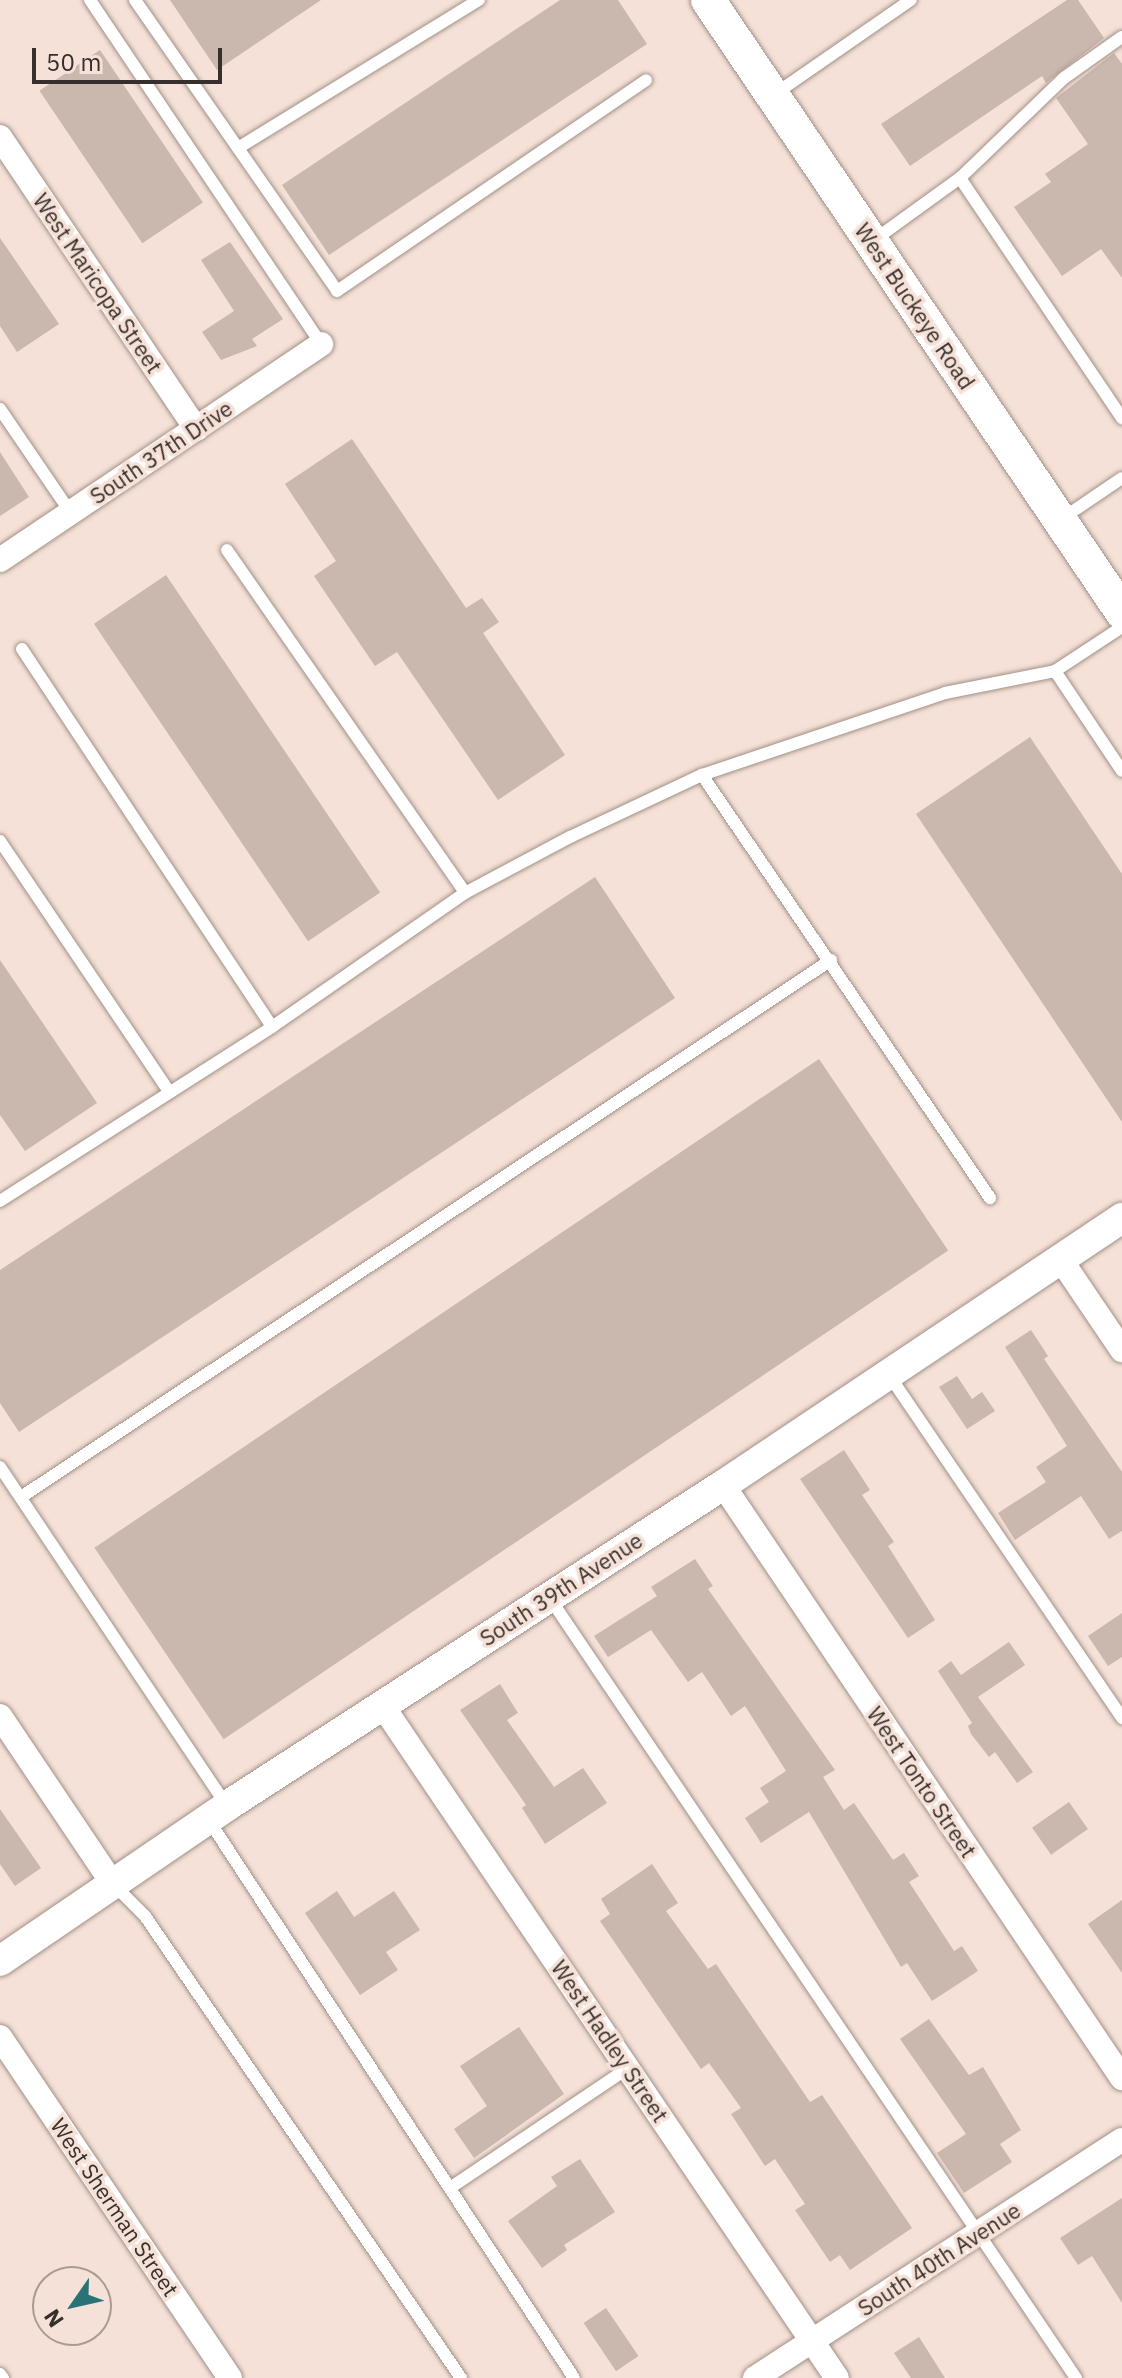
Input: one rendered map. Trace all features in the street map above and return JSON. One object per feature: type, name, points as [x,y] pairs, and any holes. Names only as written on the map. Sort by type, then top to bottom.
[{"type":"main road","name":"West Buckeye Road","points":[[708,0],[1122,612]]},
{"type":"street","name":"West Maricopa Street","points":[[0,137],[196,429]]},
{"type":"street","name":"South 37th Drive","points":[[0,560],[321,344]]},
{"type":"street","name":"South 39th Avenue","points":[[0,1961],[217,1812],[723,1485],[1122,1218]]},
{"type":"street","points":[[1061,1260],[1122,1350]]},
{"type":"street","name":"West Tonto Street","points":[[723,1485],[1122,2078]]},
{"type":"street","name":"West Hadley Street","points":[[382,1705],[837,2378]]},
{"type":"street","points":[[0,1716],[113,1884]]},
{"type":"street","name":"West Sherman Street","points":[[0,2037],[230,2378]]},
{"type":"street","name":"South 40th Avenue","points":[[755,2378],[1122,2140]]},
{"type":"lane","points":[[90,0],[321,344]]},
{"type":"lane","points":[[135,0],[337,291],[646,80]]},
{"type":"lane","points":[[238,148],[479,0]]},
{"type":"lane","points":[[772,96],[911,0]]},
{"type":"lane","points":[[872,242],[960,178],[1064,78],[1122,37]]},
{"type":"lane","points":[[960,178],[1122,418]]},
{"type":"lane","points":[[0,409],[71,513]]},
{"type":"lane","points":[[1060,520],[1122,478]]},
{"type":"lane","points":[[227,550],[465,893]]},
{"type":"lane","points":[[0,1201],[272,1027],[465,893],[570,837],[702,775],[945,693],[1055,671],[1122,627]]},
{"type":"lane","points":[[22,649],[272,1027]]},
{"type":"lane","points":[[1055,671],[1122,771]]},
{"type":"lane","points":[[702,775],[831,960],[990,1198]]},
{"type":"lane","points":[[0,841],[169,1092]]},
{"type":"lane","points":[[21,1497],[831,960]]},
{"type":"lane","points":[[889,1375],[1122,1718]]},
{"type":"lane","points":[[0,1467],[450,2188],[574,2378]]},
{"type":"lane","points":[[549,1597],[1076,2378]]},
{"type":"lane","points":[[113,1884],[145,1916],[461,2378]]},
{"type":"lane","points":[[450,2188],[628,2068]]},
{"type":"building","points":[[170,0],[321,0],[217,70]]},
{"type":"building","points":[[560,0],[618,0],[647,44],[329,255],[282,185]]},
{"type":"building","points":[[1067,0],[1078,0],[1104,38],[1046,83],[1042,76],[910,166],[881,124]]},
{"type":"building","points":[[100,50],[203,203],[142,243],[39,91]]},
{"type":"building","points":[[1114,53],[1122,64],[1122,278],[1101,249],[1062,276],[1014,207],[1051,182],[1045,174],[1088,144],[1056,98]]},
{"type":"building","points":[[0,238],[59,324],[17,352],[0,326]]},
{"type":"building","points":[[230,242],[283,319],[252,339],[257,346],[221,360],[202,332],[234,311],[201,260]]},
{"type":"building","points":[[352,439],[466,608],[482,598],[499,622],[483,633],[565,755],[498,800],[397,652],[375,666],[314,576],[336,561],[285,484]]},
{"type":"building","points":[[0,452],[29,497],[0,516]]},
{"type":"building","points":[[166,575],[380,893],[308,941],[94,624]]},
{"type":"building","points":[[1030,737],[1122,874],[1122,1122],[916,814]]},
{"type":"building","points":[[595,877],[675,998],[19,1432],[0,1403],[0,1270]]},
{"type":"building","points":[[0,960],[97,1103],[25,1151],[0,1115]]},
{"type":"building","points":[[819,1059],[948,1251],[224,1739],[94,1548]]},
{"type":"building","points":[[1031,1330],[1048,1356],[1044,1359],[1122,1472],[1122,1531],[1109,1539],[1081,1496],[1015,1540],[998,1513],[1046,1482],[1036,1467],[1067,1446],[1005,1347]]},
{"type":"building","points":[[957,1376],[972,1399],[982,1392],[995,1411],[967,1429],[939,1387]]},
{"type":"building","points":[[844,1450],[870,1490],[862,1495],[894,1542],[888,1546],[935,1620],[908,1638],[800,1479]]},
{"type":"building","points":[[695,1559],[713,1586],[708,1589],[835,1770],[823,1777],[844,1810],[854,1803],[893,1860],[904,1853],[919,1876],[909,1882],[954,1951],[962,1946],[978,1971],[932,2001],[907,1963],[901,1967],[809,1812],[761,1843],[745,1818],[769,1802],[760,1788],[786,1771],[745,1706],[731,1716],[702,1672],[688,1682],[651,1630],[608,1657],[594,1636],[657,1596],[651,1587]]},
{"type":"building","points":[[1122,1613],[1122,1657],[1108,1666],[1088,1636]]},
{"type":"building","points":[[1009,1642],[1025,1665],[978,1697],[1033,1772],[1017,1783],[995,1752],[989,1757],[971,1734],[968,1726],[972,1723],[938,1671],[951,1661],[961,1675]]},
{"type":"building","points":[[500,1684],[518,1713],[507,1720],[554,1787],[583,1768],[607,1803],[545,1844],[522,1808],[526,1805],[460,1710]]},
{"type":"building","points":[[1069,1802],[1088,1829],[1051,1855],[1032,1828]]},
{"type":"building","points":[[0,1809],[41,1868],[15,1886],[0,1864]]},
{"type":"building","points":[[652,1864],[678,1903],[666,1911],[708,1969],[716,1964],[810,2102],[822,2095],[912,2228],[850,2270],[840,2255],[830,2262],[795,2210],[805,2204],[775,2159],[765,2166],[731,2114],[741,2108],[709,2063],[701,2069],[600,1921],[610,1914],[601,1899]]},
{"type":"building","points":[[337,1891],[354,1917],[394,1891],[420,1930],[386,1952],[398,1970],[360,1995],[305,1913]]},
{"type":"building","points":[[1122,1900],[1122,1973],[1088,1924]]},
{"type":"building","points":[[929,2019],[969,2075],[983,2067],[1021,2130],[1000,2144],[1012,2162],[964,2193],[937,2153],[966,2134],[900,2039]]},
{"type":"building","points":[[519,2027],[564,2094],[474,2158],[454,2129],[487,2106],[460,2066]]},
{"type":"building","points":[[580,2159],[615,2212],[564,2245],[567,2250],[542,2268],[508,2221],[557,2186],[551,2177]]},
{"type":"building","points":[[1122,2198],[1122,2303],[1092,2256],[1078,2265],[1060,2238]]},
{"type":"building","points":[[606,2308],[638,2356],[616,2371],[584,2323]]},
{"type":"building","points":[[919,2337],[945,2378],[911,2378],[894,2353]]}]
